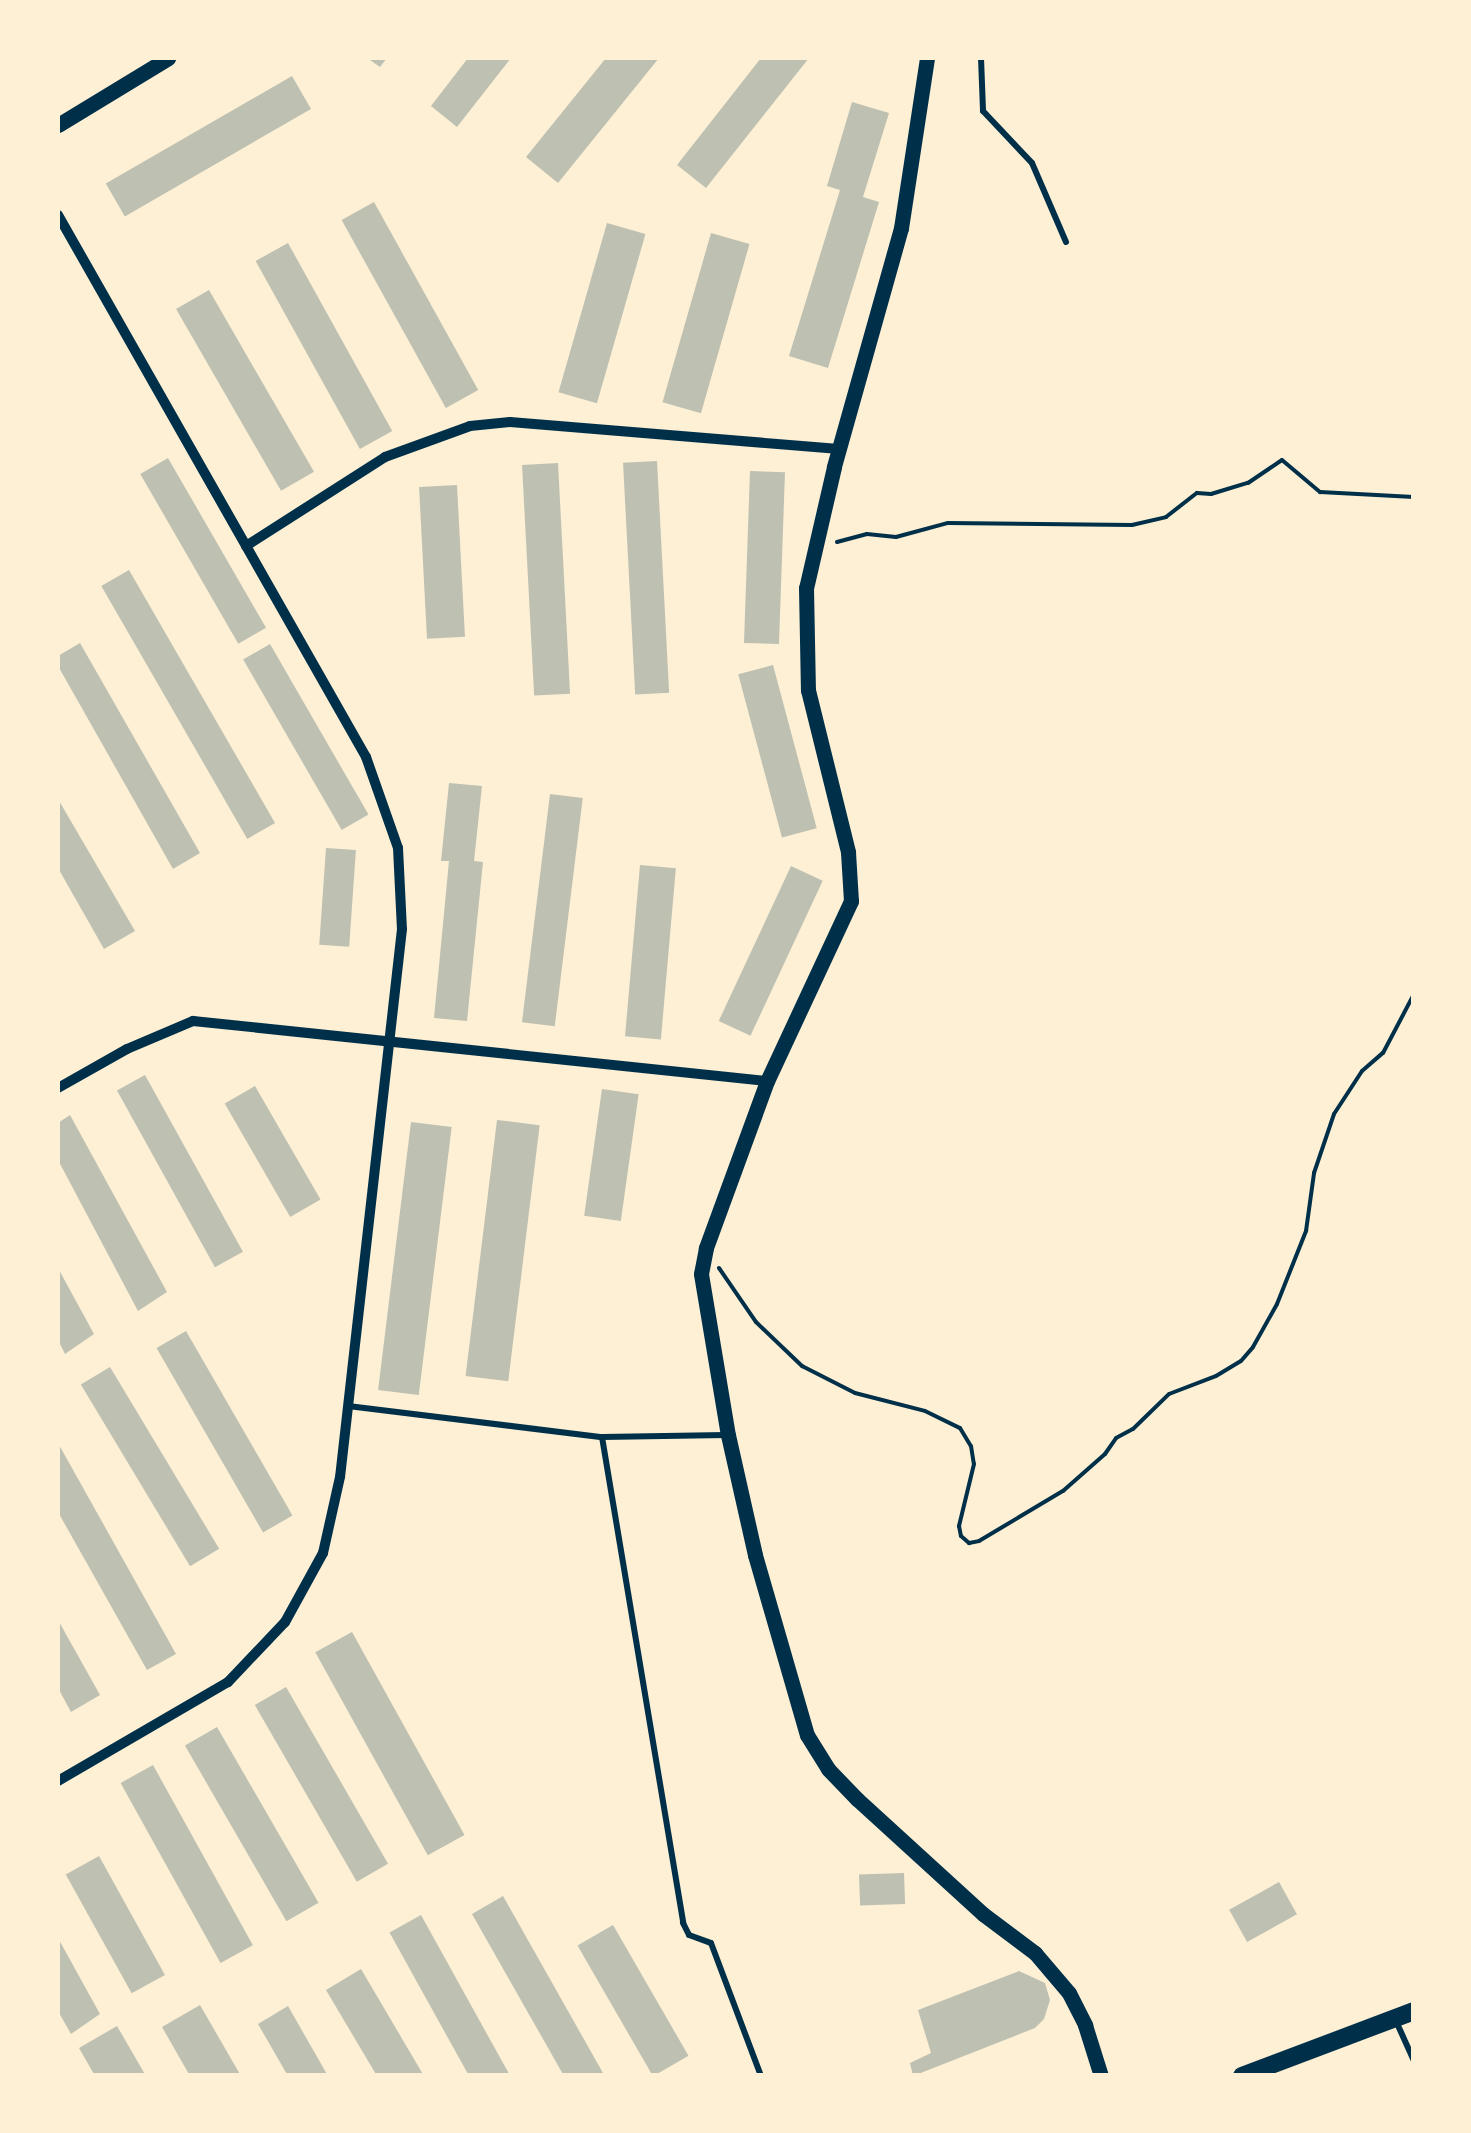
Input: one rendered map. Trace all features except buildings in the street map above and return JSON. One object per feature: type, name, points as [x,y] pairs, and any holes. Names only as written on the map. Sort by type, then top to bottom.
[{"type":"main road","points":[[1242,2076],[1414,2011]]},
{"type":"street","points":[[58,125],[168,58]]},
{"type":"street","points":[[927,58],[901,228],[839,449],[806,588],[808,690],[848,852],[851,901],[767,1082],[706,1248],[701,1274],[728,1435],[760,1574],[807,1735],[828,1769],[857,1799],[983,1914],[1035,1953],[1068,1993],[1086,2025],[1101,2076]]},
{"type":"street","points":[[58,215],[366,757],[398,848],[402,930],[340,1477],[323,1553],[285,1622],[228,1682],[58,1781]]},
{"type":"street","points":[[246,546],[385,457],[470,426],[510,422],[839,449]]},
{"type":"street","points":[[58,1088],[128,1048],[193,1021],[767,1082]]},
{"type":"lane","points":[[981,58],[983,111],[1032,162],[1066,242]]},
{"type":"lane","points":[[348,1406],[602,1437],[728,1435]]},
{"type":"lane","points":[[602,1437],[682,1923],[689,1935],[710,1943],[760,2076]]},
{"type":"lane","points":[[1395,2018],[1414,2061]]},
{"type":"path","points":[[829,548],[834,541],[844,543],[858,536],[896,538],[948,523],[1132,525],[1166,517],[1197,493],[1211,494],[1248,483],[1282,460],[1320,492],[1414,497]]},
{"type":"path","points":[[706,1248],[756,1322],[802,1366],[855,1393],[935,1414],[960,1428],[971,1446],[974,1464],[959,1526],[961,1536],[969,1543],[979,1541],[1063,1491],[1106,1454],[1116,1438],[1141,1423],[1169,1394],[1242,1361],[1277,1304],[1306,1231],[1314,1172],[1334,1114],[1362,1072],[1384,1053],[1414,994]]}]
